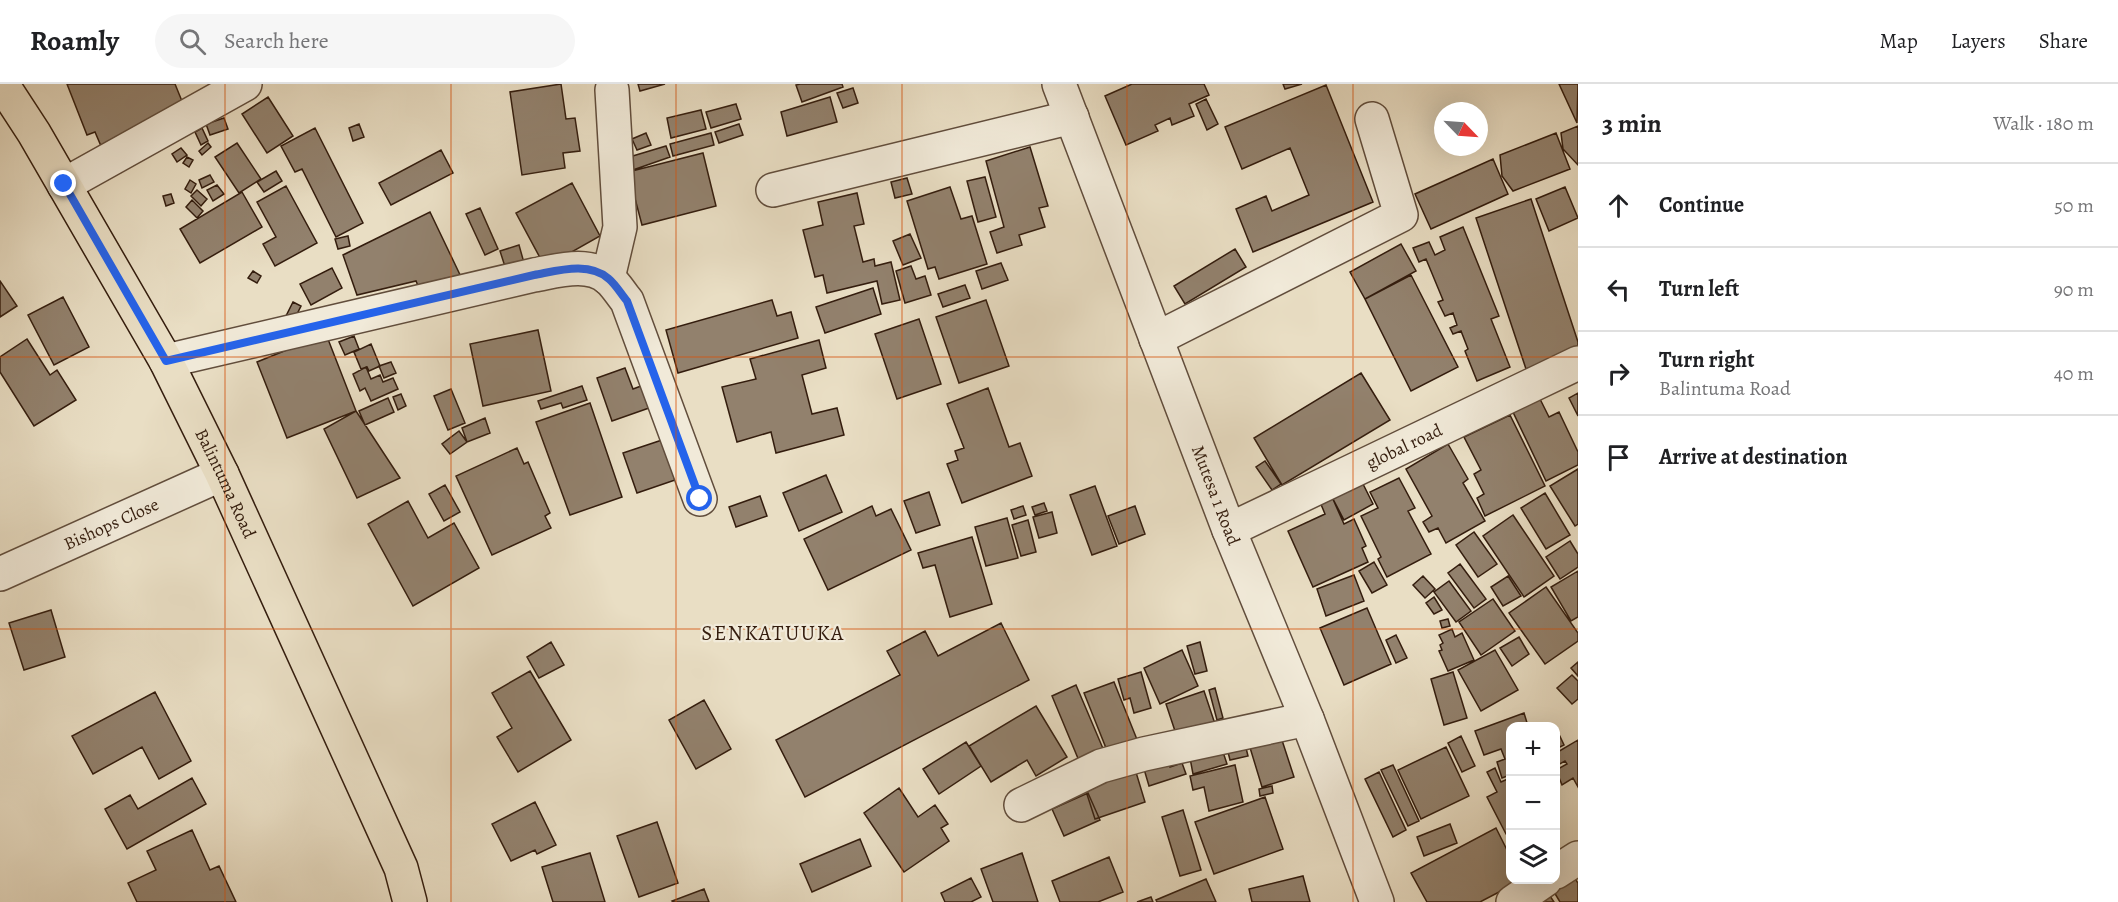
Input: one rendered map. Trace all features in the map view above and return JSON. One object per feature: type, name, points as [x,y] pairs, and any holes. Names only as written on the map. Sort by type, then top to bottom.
[{"type":"main road","name":"Balintuma Road","points":[[2,84],[34,133],[166,361],[222,474],[401,867],[410,902]]},
{"type":"street","points":[[64,184],[245,84]]},
{"type":"street","name":"Mutesa 1 Road","points":[[1059,84],[1230,530],[1307,719],[1377,902]]},
{"type":"street","points":[[608,278],[620,227],[612,90]]},
{"type":"street","points":[[773,190],[1072,117]]},
{"type":"street","points":[[1156,339],[1401,215],[1372,119]]},
{"type":"street","points":[[166,361],[534,275],[569,269],[591,270],[608,278],[627,301],[700,499]]},
{"type":"street","name":"global road","points":[[1230,530],[1578,363]]},
{"type":"street","name":"Bishops Close","points":[[0,574],[222,474]]},
{"type":"street","points":[[1021,805],[1101,766],[1144,754],[1307,719]]},
{"type":"street","points":[[1560,869],[1578,858]]},
{"type":"street","points":[[1513,902],[1538,884]]},
{"type":"building","points":[[67,84],[175,84],[186,111],[101,146],[95,132],[87,135]]},
{"type":"building","points":[[561,84],[566,119],[575,118],[580,151],[563,153],[565,168],[522,175],[510,92]]},
{"type":"building","points":[[638,84],[665,84],[640,91]]},
{"type":"building","points":[[842,84],[843,87],[802,102],[796,85]]},
{"type":"building","points":[[1132,84],[1204,84],[1209,95],[1189,104],[1194,116],[1172,125],[1170,118],[1155,125],[1158,131],[1126,145],[1105,96]]},
{"type":"building","points":[[1283,84],[1302,84],[1285,89]]},
{"type":"building","points":[[1559,84],[1578,84],[1577,123]]},
{"type":"building","points":[[1326,85],[1373,202],[1253,252],[1236,209],[1266,196],[1272,211],[1309,195],[1290,148],[1242,169],[1225,127]]},
{"type":"building","points":[[853,88],[858,103],[843,108],[837,93]]},
{"type":"building","points":[[268,97],[293,136],[267,153],[242,114]]},
{"type":"building","points":[[830,97],[837,122],[787,136],[781,112]]},
{"type":"building","points":[[1206,99],[1218,124],[1207,130],[1196,104]]},
{"type":"building","points":[[736,104],[741,119],[711,128],[706,112]]},
{"type":"building","points":[[701,110],[706,129],[671,138],[667,118]]},
{"type":"building","points":[[224,118],[228,129],[210,135],[206,124]]},
{"type":"building","points":[[359,124],[364,137],[353,141],[349,128]]},
{"type":"building","points":[[739,124],[743,135],[719,143],[715,132]]},
{"type":"building","points":[[1578,126],[1578,165],[1563,149],[1561,133]]},
{"type":"building","points":[[202,128],[208,141],[201,145],[195,132]]},
{"type":"building","points":[[315,128],[363,223],[336,237],[302,169],[295,172],[281,146]]},
{"type":"building","points":[[646,133],[651,145],[637,150],[632,139]]},
{"type":"building","points":[[711,133],[714,145],[673,156],[670,144]]},
{"type":"building","points":[[1556,133],[1570,169],[1513,191],[1502,176],[1500,155]]},
{"type":"building","points":[[208,143],[211,147],[202,155],[199,151]]},
{"type":"building","points":[[237,143],[261,179],[239,193],[215,157]]},
{"type":"building","points":[[666,146],[670,157],[630,171],[626,158]]},
{"type":"building","points":[[1030,147],[1048,206],[1039,208],[1045,227],[1019,235],[1022,245],[997,253],[990,232],[1004,227],[986,161]]},
{"type":"building","points":[[181,148],[187,155],[177,162],[172,154]]},
{"type":"building","points":[[441,150],[453,173],[391,205],[379,183]]},
{"type":"building","points":[[703,153],[716,206],[642,225],[628,172]]},
{"type":"building","points":[[187,157],[193,160],[189,167],[183,163]]},
{"type":"building","points":[[1493,159],[1508,194],[1431,229],[1415,194]]},
{"type":"building","points":[[276,171],[282,181],[264,192],[257,182]]},
{"type":"building","points":[[210,175],[214,182],[202,188],[199,180]]},
{"type":"building","points":[[985,177],[996,217],[978,222],[967,181]]},
{"type":"building","points":[[907,178],[912,194],[895,198],[891,182]]},
{"type":"building","points":[[190,180],[196,184],[191,193],[185,189]]},
{"type":"building","points":[[572,183],[600,236],[545,267],[516,213]]},
{"type":"building","points":[[217,185],[224,194],[213,201],[207,190]]},
{"type":"building","points":[[286,186],[317,243],[275,266],[263,244],[276,237],[257,202]]},
{"type":"building","points":[[950,187],[961,219],[972,216],[987,264],[939,279],[935,267],[928,269],[907,201]]},
{"type":"building","points":[[1565,187],[1578,218],[1549,231],[1536,199]]},
{"type":"building","points":[[197,190],[207,199],[201,206],[191,196]]},
{"type":"building","points":[[242,192],[262,227],[200,263],[180,229]]},
{"type":"building","points":[[857,193],[864,224],[854,226],[863,262],[874,259],[875,266],[891,262],[900,300],[882,304],[877,281],[827,293],[823,275],[815,277],[803,230],[823,225],[818,202]]},
{"type":"building","points":[[171,194],[174,203],[166,206],[163,196]]},
{"type":"building","points":[[1531,199],[1578,342],[1578,351],[1526,369],[1476,218]]},
{"type":"building","points":[[192,200],[203,211],[197,218],[186,207]]},
{"type":"building","points":[[480,208],[498,249],[485,255],[466,214]]},
{"type":"building","points":[[430,212],[463,281],[423,298],[416,281],[357,295],[343,255]]},
{"type":"building","points":[[1463,227],[1499,316],[1491,319],[1510,367],[1477,381],[1465,351],[1468,349],[1461,331],[1453,334],[1450,328],[1457,325],[1453,313],[1445,316],[1438,302],[1443,300],[1426,259],[1419,262],[1413,248],[1429,242],[1435,255],[1445,250],[1440,237]]},
{"type":"building","points":[[910,234],[921,258],[903,265],[893,241]]},
{"type":"building","points":[[348,236],[350,246],[338,249],[335,239]]},
{"type":"building","points":[[1401,244],[1416,271],[1365,299],[1350,272]]},
{"type":"building","points":[[519,245],[526,270],[508,276],[500,251]]},
{"type":"building","points":[[1235,249],[1246,267],[1185,304],[1174,286]]},
{"type":"building","points":[[1001,263],[1008,280],[982,289],[976,271]]},
{"type":"building","points":[[911,266],[916,279],[925,276],[931,295],[905,303],[896,271]]},
{"type":"building","points":[[332,268],[342,288],[311,305],[300,284]]},
{"type":"building","points":[[253,271],[261,276],[257,283],[248,278]]},
{"type":"building","points":[[1411,275],[1458,367],[1411,391],[1365,299]]},
{"type":"building","points":[[0,281],[17,306],[0,317]]},
{"type":"building","points":[[965,285],[970,298],[943,307],[938,294]]},
{"type":"building","points":[[873,288],[881,314],[825,333],[816,307]]},
{"type":"building","points":[[63,297],[89,347],[54,365],[28,315]]},
{"type":"building","points":[[772,300],[777,316],[791,312],[798,338],[678,373],[666,330]]},
{"type":"building","points":[[986,300],[1009,366],[959,383],[936,317]]},
{"type":"building","points":[[293,302],[301,306],[294,320],[286,316]]},
{"type":"building","points":[[919,319],[941,384],[897,399],[875,334]]},
{"type":"building","points":[[538,330],[551,391],[483,406],[470,344]]},
{"type":"building","points":[[326,334],[356,411],[287,438],[257,362]]},
{"type":"building","points":[[354,336],[359,349],[345,355],[339,342]]},
{"type":"building","points":[[27,339],[50,375],[57,370],[76,400],[34,426],[0,372],[0,357]]},
{"type":"building","points":[[819,340],[826,368],[802,375],[812,414],[837,408],[844,435],[776,453],[771,432],[737,442],[722,387],[756,379],[750,359]]},
{"type":"building","points":[[371,344],[380,366],[369,371],[367,367],[361,369],[354,352]]},
{"type":"building","points":[[391,362],[396,373],[384,378],[379,366]]},
{"type":"building","points":[[366,367],[371,379],[380,375],[383,382],[393,378],[398,389],[371,401],[365,388],[360,391],[353,374]]},
{"type":"building","points":[[625,368],[633,389],[641,386],[649,408],[612,421],[597,378]]},
{"type":"building","points":[[1361,373],[1390,420],[1282,485],[1254,438]]},
{"type":"building","points":[[582,386],[587,400],[563,408],[561,403],[541,409],[538,401]]},
{"type":"building","points":[[988,388],[1009,447],[1020,443],[1032,476],[962,503],[947,464],[958,460],[955,451],[964,448],[947,404]]},
{"type":"building","points":[[451,389],[465,423],[448,430],[434,396]]},
{"type":"building","points":[[1578,393],[1578,416],[1569,398]]},
{"type":"building","points":[[401,394],[406,406],[398,410],[393,397]]},
{"type":"building","points":[[1539,397],[1549,417],[1559,412],[1578,452],[1578,465],[1546,481],[1512,410]]},
{"type":"building","points":[[388,398],[394,412],[365,425],[359,411]]},
{"type":"building","points":[[590,403],[622,497],[570,515],[536,422]]},
{"type":"building","points":[[356,411],[400,478],[357,498],[324,429]]},
{"type":"building","points":[[1510,415],[1545,486],[1485,516],[1477,498],[1484,494],[1474,474],[1481,470],[1464,437]]},
{"type":"building","points":[[485,418],[490,433],[467,442],[462,428]]},
{"type":"building","points":[[459,431],[467,442],[450,454],[442,444]]},
{"type":"building","points":[[662,440],[675,480],[637,493],[623,453]]},
{"type":"building","points":[[1448,444],[1468,479],[1463,483],[1485,521],[1446,543],[1438,528],[1429,532],[1423,522],[1432,516],[1406,469]]},
{"type":"building","points":[[517,448],[524,464],[528,462],[550,513],[545,516],[551,528],[492,555],[456,476]]},
{"type":"building","points":[[1265,461],[1281,484],[1272,490],[1256,467]]},
{"type":"building","points":[[1578,469],[1578,524],[1575,526],[1550,486]]},
{"type":"building","points":[[826,475],[842,512],[799,531],[783,493]]},
{"type":"building","points":[[1399,478],[1415,508],[1408,511],[1431,554],[1387,577],[1378,559],[1381,557],[1361,516],[1378,508],[1370,492]]},
{"type":"building","points":[[1362,482],[1373,504],[1344,520],[1333,499]]},
{"type":"building","points":[[445,485],[460,512],[444,521],[429,494]]},
{"type":"building","points":[[1095,486],[1117,546],[1092,555],[1070,495]]},
{"type":"building","points":[[929,492],[940,525],[916,533],[904,501]]},
{"type":"building","points":[[1545,493],[1570,535],[1546,549],[1521,508]]},
{"type":"building","points":[[760,496],[767,516],[736,527],[729,507]]},
{"type":"building","points":[[1332,497],[1344,524],[1354,519],[1366,546],[1362,548],[1368,562],[1313,587],[1288,531],[1325,514],[1320,502]]},
{"type":"building","points":[[408,501],[428,538],[454,523],[479,568],[413,606],[368,524]]},
{"type":"building","points":[[1044,503],[1047,511],[1035,515],[1032,507]]},
{"type":"building","points":[[872,506],[876,516],[891,509],[911,550],[828,590],[804,539]]},
{"type":"building","points":[[1023,506],[1026,515],[1014,519],[1011,510]]},
{"type":"building","points":[[1135,506],[1145,534],[1119,544],[1108,516]]},
{"type":"building","points":[[1052,512],[1057,533],[1039,538],[1033,517]]},
{"type":"building","points":[[1513,515],[1554,576],[1524,597],[1483,536]]},
{"type":"building","points":[[1007,518],[1018,558],[986,566],[975,527]]},
{"type":"building","points":[[1028,520],[1036,552],[1021,556],[1012,525]]},
{"type":"building","points":[[1474,532],[1497,564],[1478,577],[1456,545]]},
{"type":"building","points":[[972,537],[992,604],[950,617],[935,565],[923,568],[918,553]]},
{"type":"building","points":[[1570,541],[1578,554],[1578,567],[1560,579],[1546,557]]},
{"type":"building","points":[[1374,562],[1387,585],[1372,593],[1359,571]]},
{"type":"building","points":[[1460,564],[1486,599],[1474,608],[1448,573]]},
{"type":"building","points":[[1578,571],[1578,617],[1571,621],[1551,587]]},
{"type":"building","points":[[1354,575],[1364,601],[1326,616],[1317,589]]},
{"type":"building","points":[[1423,576],[1435,589],[1425,598],[1413,585]]},
{"type":"building","points":[[1508,576],[1521,596],[1503,606],[1491,587]]},
{"type":"building","points":[[1449,581],[1471,611],[1456,622],[1434,592]]},
{"type":"building","points":[[1546,587],[1578,633],[1578,641],[1545,664],[1509,613]]},
{"type":"building","points":[[1434,597],[1442,610],[1434,614],[1426,603]]},
{"type":"building","points":[[1493,599],[1515,631],[1481,655],[1459,622]]},
{"type":"building","points":[[1367,608],[1391,664],[1344,685],[1320,628]]},
{"type":"building","points":[[51,610],[65,657],[24,670],[9,623]]},
{"type":"building","points":[[1448,619],[1450,626],[1442,628],[1440,621]]},
{"type":"building","points":[[1001,623],[1029,680],[805,797],[776,740],[900,675],[887,651],[925,631],[938,656]]},
{"type":"building","points":[[1452,629],[1455,637],[1462,633],[1474,660],[1448,671],[1439,651],[1442,650],[1440,645],[1443,643],[1439,635]]},
{"type":"building","points":[[1396,635],[1407,658],[1396,663],[1386,640]]},
{"type":"building","points":[[1519,637],[1529,654],[1512,666],[1500,648]]},
{"type":"building","points":[[551,642],[564,665],[539,678],[527,657]]},
{"type":"building","points":[[1200,642],[1207,671],[1195,674],[1187,646]]},
{"type":"building","points":[[1182,650],[1198,686],[1160,704],[1144,668]]},
{"type":"building","points":[[1495,650],[1518,690],[1481,711],[1458,670]]},
{"type":"building","points":[[1578,662],[1578,676],[1571,668]]},
{"type":"building","points":[[530,671],[571,740],[518,772],[497,737],[512,728],[492,693]]},
{"type":"building","points":[[1141,672],[1151,708],[1134,713],[1130,698],[1124,700],[1118,679]]},
{"type":"building","points":[[1453,672],[1467,718],[1444,725],[1431,679]]},
{"type":"building","points":[[1572,675],[1578,681],[1578,699],[1572,704],[1557,688]]},
{"type":"building","points":[[1114,682],[1138,742],[1108,753],[1084,693]]},
{"type":"building","points":[[1076,685],[1107,758],[1082,768],[1052,696]]},
{"type":"building","points":[[1215,688],[1223,718],[1217,720],[1209,690]]},
{"type":"building","points":[[1204,691],[1215,724],[1177,737],[1166,704]]},
{"type":"building","points":[[155,692],[191,761],[159,779],[142,747],[93,774],[72,736]]},
{"type":"building","points":[[704,700],[731,749],[696,769],[669,720]]},
{"type":"building","points":[[1036,706],[1067,757],[1036,776],[1027,760],[991,782],[969,746]]},
{"type":"building","points":[[1524,713],[1527,722],[1506,722],[1506,776],[1502,778],[1497,762],[1505,759],[1501,749],[1484,755],[1475,731]]},
{"type":"building","points":[[1279,731],[1294,777],[1262,787],[1248,741]]},
{"type":"building","points":[[1461,736],[1475,766],[1462,772],[1448,743]]},
{"type":"building","points":[[1578,740],[1578,787],[1573,778],[1562,785],[1560,768],[1567,764],[1565,761],[1560,764],[1560,751]]},
{"type":"building","points":[[966,742],[981,766],[939,794],[923,769]]},
{"type":"building","points":[[1245,744],[1248,756],[1230,760],[1227,748]]},
{"type":"building","points":[[1446,747],[1469,796],[1421,819],[1398,770]]},
{"type":"building","points":[[1222,749],[1227,764],[1193,774],[1190,758]]},
{"type":"building","points":[[1168,761],[1170,767],[1182,763],[1186,774],[1149,786],[1144,769]]},
{"type":"building","points":[[1235,765],[1243,802],[1209,811],[1204,787],[1193,790],[1190,776]]},
{"type":"building","points":[[1393,765],[1419,821],[1408,826],[1381,770]]},
{"type":"building","points":[[1495,768],[1501,782],[1506,780],[1506,834],[1487,797],[1497,792],[1487,772]]},
{"type":"building","points":[[1135,769],[1145,802],[1095,819],[1084,785]]},
{"type":"building","points":[[1379,772],[1406,830],[1393,837],[1365,779]]},
{"type":"building","points":[[192,778],[206,804],[127,849],[105,809],[130,795],[138,809]]},
{"type":"building","points":[[1272,786],[1273,793],[1260,796],[1259,789]]},
{"type":"building","points":[[899,788],[918,817],[935,805],[948,824],[941,828],[949,841],[904,872],[864,813]]},
{"type":"building","points":[[1088,793],[1100,820],[1064,836],[1052,809]]},
{"type":"building","points":[[1265,797],[1283,849],[1214,874],[1195,822]]},
{"type":"building","points":[[535,802],[556,845],[537,854],[535,850],[511,861],[492,824]]},
{"type":"building","points":[[1183,810],[1201,870],[1180,876],[1162,817]]},
{"type":"building","points":[[657,822],[678,883],[639,897],[617,836]]},
{"type":"building","points":[[1450,824],[1457,843],[1424,856],[1417,837]]},
{"type":"building","points":[[1496,828],[1506,848],[1506,884],[1514,884],[1480,902],[1427,902],[1411,873]]},
{"type":"building","points":[[192,830],[210,870],[219,866],[236,902],[137,902],[128,883],[156,870],[147,851]]},
{"type":"building","points":[[860,839],[871,866],[812,892],[800,864]]},
{"type":"building","points":[[590,853],[605,902],[553,902],[542,867]]},
{"type":"building","points":[[1022,853],[1038,902],[993,902],[981,869]]},
{"type":"building","points":[[1109,857],[1123,892],[1098,902],[1060,902],[1052,881]]},
{"type":"building","points":[[1568,869],[1578,883],[1578,902],[1560,902],[1549,884],[1560,884],[1560,874]]},
{"type":"building","points":[[1303,876],[1310,902],[1252,902],[1249,889]]},
{"type":"building","points":[[971,878],[981,897],[971,902],[945,902],[941,893]]},
{"type":"building","points":[[1206,879],[1216,902],[1157,902],[1156,900]]},
{"type":"building","points":[[704,889],[709,902],[672,901]]},
{"type":"building","points":[[1548,893],[1554,902],[1534,902]]},
{"type":"building","points":[[1151,897],[1153,902],[1137,902]]},
{"type":"district","name":"SENKATUUKA","points":[[773,633]]},
{"type":"route","points":[[64,184],[166,361],[534,275],[569,269],[591,270],[608,278],[627,301],[700,499]]}]
